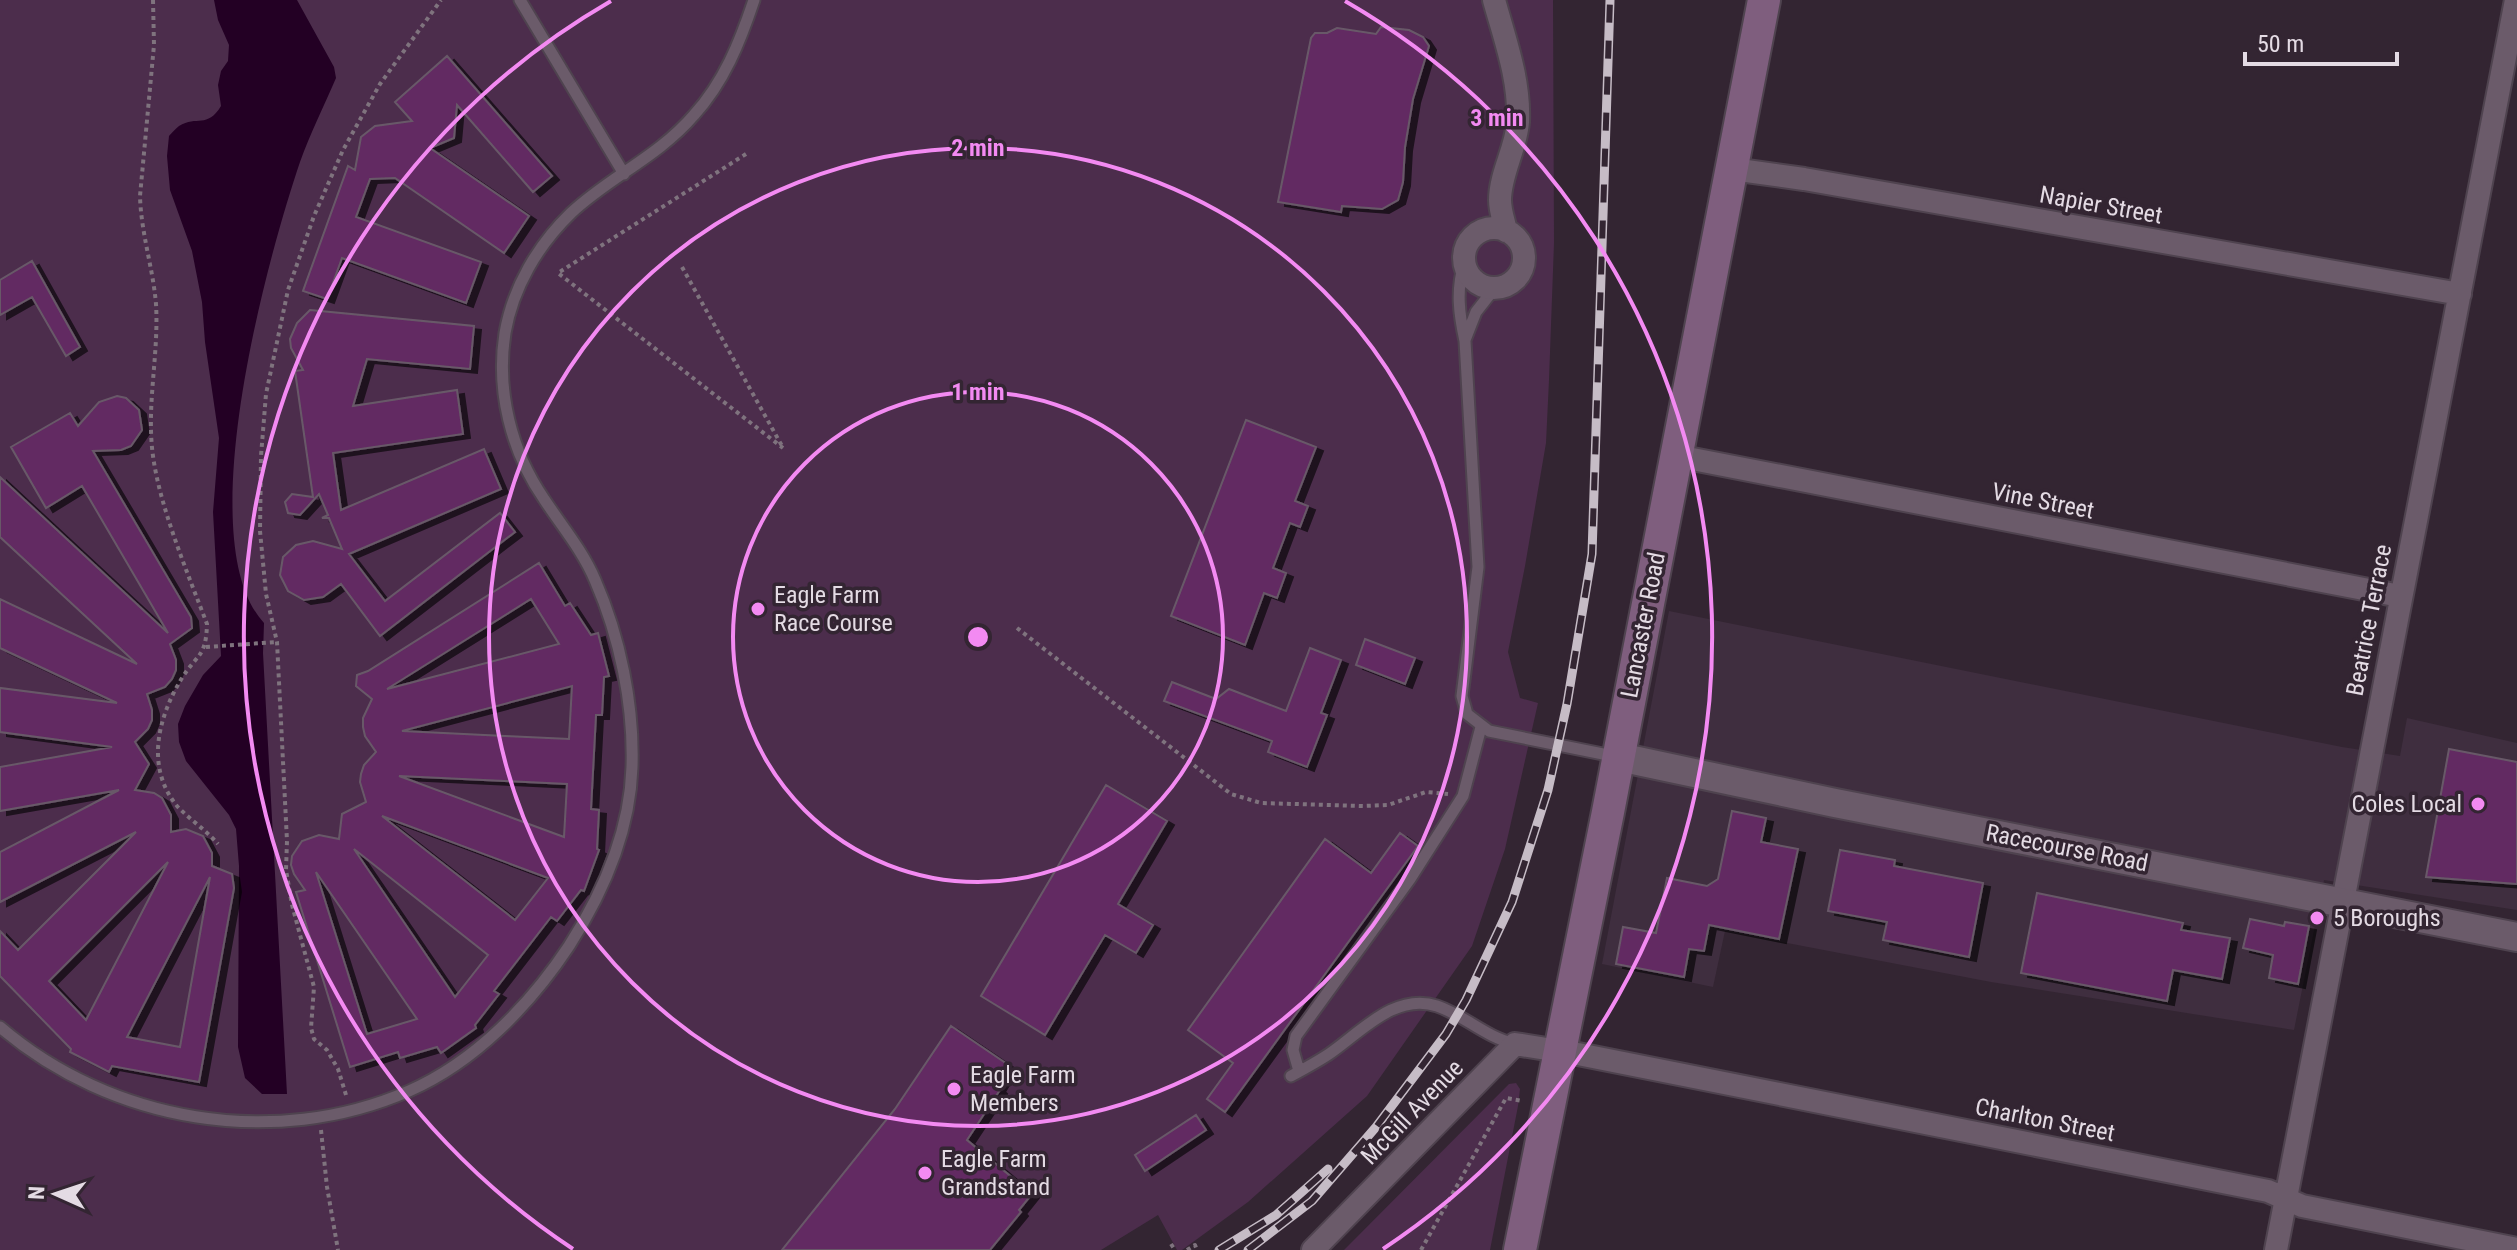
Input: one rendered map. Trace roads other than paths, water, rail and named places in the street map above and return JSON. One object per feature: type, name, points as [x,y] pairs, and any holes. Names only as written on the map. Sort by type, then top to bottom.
[{"type":"main road","name":"Lancaster Road","points":[[1520,1250],[1619,757],[1764,0]]},
{"type":"street","points":[[1494,0],[1515,79],[1518,110],[1515,144],[1500,202],[1506,231]]},
{"type":"street","name":"Beatrice Terrace","points":[[2276,1250],[2400,596],[2512,48],[2516,0]]},
{"type":"street","name":"Napier Street","points":[[1732,169],[1819,181],[2460,294]]},
{"type":"street","points":[[1480,232],[1481,217],[1502,185]]},
{"type":"street","points":[[1498,228],[1521,245],[1524,265],[1513,282],[1494,289],[1474,281],[1464,264],[1467,245],[1480,232],[1498,228]]},
{"type":"street","name":"Vine Street","points":[[1677,456],[2400,596]]},
{"type":"street","name":"Racecourse Road","points":[[1619,757],[1821,800],[2517,937]]},
{"type":"street","points":[[1515,1044],[1560,1051]]},
{"type":"street","name":"McGill Avenue","points":[[1313,1250],[1515,1044]]},
{"type":"street","name":"Charlton Street","points":[[1560,1051],[2268,1191],[2302,1206],[2517,1249]]},
{"type":"lane","points":[[520,0],[624,174]]},
{"type":"lane","points":[[0,1027],[21,1045],[99,1090],[162,1111],[225,1121],[297,1120],[350,1111],[410,1090],[457,1063],[504,1025],[553,970],[593,909],[621,838],[632,769],[629,710],[621,661],[594,577],[540,494],[520,458],[508,424],[502,362],[506,331],[526,270],[546,240],[573,211],[663,147],[695,115],[714,89],[742,35],[754,0]]},
{"type":"lane","points":[[1464,264],[1458,290],[1459,315],[1465,341],[1478,567],[1462,696],[1467,714],[1481,727],[1501,735],[1619,757]]},
{"type":"lane","points":[[1465,341],[1476,312],[1494,289]]},
{"type":"lane","points":[[1481,727],[1463,796],[1410,879],[1296,1036],[1293,1050],[1295,1074],[1329,1054],[1379,1017],[1410,1004],[1435,1005],[1486,1034],[1515,1044]]},
{"type":"railway","points":[[1248,1250],[1312,1201],[1376,1127],[1446,1034],[1466,1000],[1512,902],[1548,790],[1567,704],[1592,554],[1610,0]]},
{"type":"railway","points":[[1219,1250],[1276,1215],[1328,1169]]},
{"type":"place","name":"Eagle Farm Race Course","points":[[758,609]]},
{"type":"place","name":"Coles Local","points":[[2478,804]]},
{"type":"place","name":"5 Boroughs","points":[[2317,918]]},
{"type":"place","name":"Eagle Farm Members","points":[[954,1089]]},
{"type":"place","name":"Eagle Farm Grandstand","points":[[925,1173]]}]
